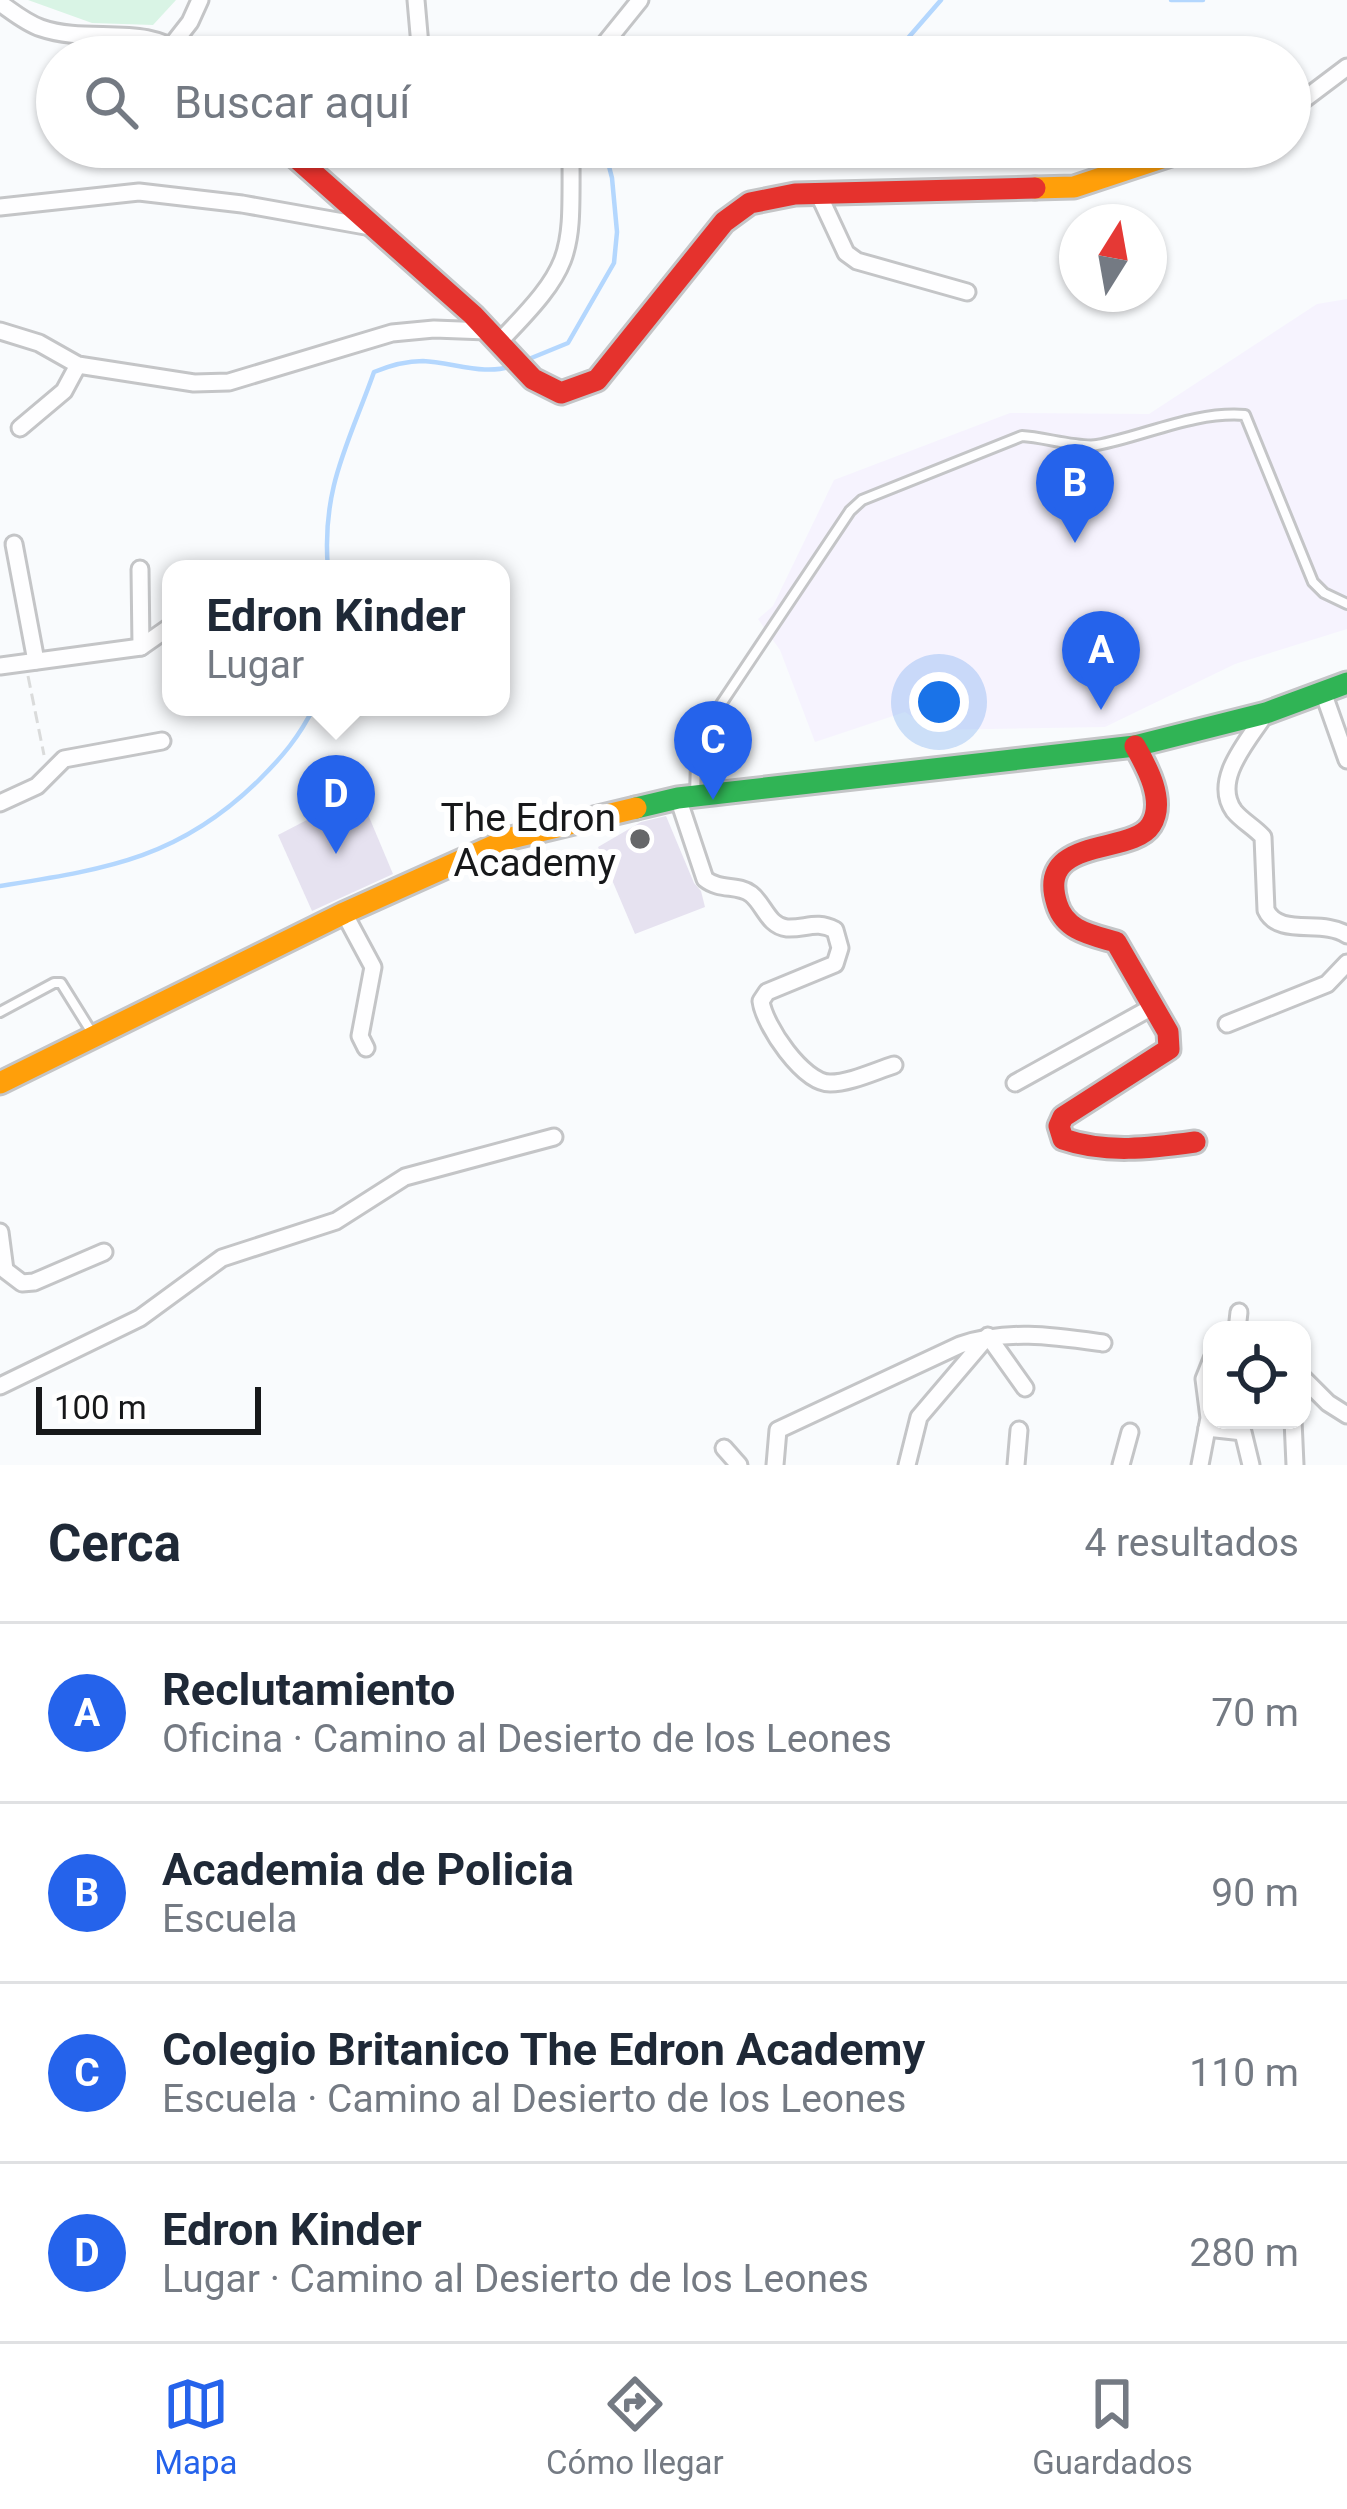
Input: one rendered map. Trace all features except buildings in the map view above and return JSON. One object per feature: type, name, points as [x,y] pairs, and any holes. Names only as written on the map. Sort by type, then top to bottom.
[{"type":"street","points":[[179,36],[200,0]]},
{"type":"street","points":[[416,0],[419,36]]},
{"type":"street","points":[[611,36],[640,0]]},
{"type":"street","points":[[0,3],[44,30],[128,36]]},
{"type":"street","points":[[1311,94],[1347,67]]},
{"type":"street","points":[[307,168],[370,227],[438,280],[536,383],[561,393],[597,380],[724,222],[751,203],[772,196],[818,193],[1074,187],[1131,168]]},
{"type":"street","points":[[497,339],[546,294],[561,269],[571,227],[571,168]]},
{"type":"street","points":[[0,207],[139,192],[370,227]]},
{"type":"street","points":[[818,193],[846,253],[857,261],[967,292]]},
{"type":"street","points":[[0,331],[39,343],[78,365],[194,383],[229,382],[392,334],[434,329],[497,339]]},
{"type":"street","points":[[20,428],[64,391],[78,365]]},
{"type":"street","points":[[14,544],[31,662]]},
{"type":"street","points":[[140,568],[141,647]]},
{"type":"street","points":[[0,666],[141,647],[162,632]]},
{"type":"street","points":[[0,1083],[344,913],[511,838],[687,798],[1135,746],[1266,713],[1347,683]]},
{"type":"street","points":[[1323,692],[1347,760]]},
{"type":"street","points":[[1266,713],[1229,772],[1226,792],[1231,807],[1263,838],[1266,910],[1280,925],[1338,929],[1347,935]]},
{"type":"street","points":[[0,803],[37,786],[64,759],[162,741]]},
{"type":"street","points":[[1135,746],[1153,788],[1156,814],[1152,828],[1069,859],[1054,878],[1053,894],[1066,920],[1077,930],[1116,942],[1168,1032],[1169,1048],[1063,1117],[1059,1126],[1063,1139],[1073,1144],[1195,1142]]},
{"type":"street","points":[[687,798],[705,879],[722,889],[749,892],[778,925],[817,923],[835,930],[840,948],[835,964],[767,992],[761,1001],[765,1019],[800,1068],[830,1084],[894,1065]]},
{"type":"street","points":[[344,913],[373,967],[360,1036],[366,1048]]},
{"type":"street","points":[[1227,1024],[1327,984],[1347,963]]},
{"type":"street","points":[[1015,1083],[1154,1006]]},
{"type":"street","points":[[0,1386],[140,1318],[222,1258],[336,1221],[404,1177],[554,1137]]},
{"type":"street","points":[[0,1232],[5,1270],[22,1283],[104,1252]]},
{"type":"street","points":[[1238,1321],[1239,1312]]},
{"type":"street","points":[[775,1465],[778,1430],[914,1364],[988,1336],[1039,1334],[1103,1343]]},
{"type":"street","points":[[988,1336],[1025,1388]]},
{"type":"street","points":[[908,1465],[919,1417],[988,1336]]},
{"type":"street","points":[[1311,1386],[1347,1415]]},
{"type":"street","points":[[1200,1465],[1207,1429]]},
{"type":"street","points":[[1216,1429],[1244,1432],[1251,1465]]},
{"type":"street","points":[[1293,1429],[1295,1465]]},
{"type":"street","points":[[1016,1465],[1019,1430]]},
{"type":"street","points":[[1121,1465],[1130,1432]]},
{"type":"street","points":[[724,1448],[740,1465]]},
{"type":"lane","points":[[687,798],[707,725],[850,511],[862,500],[1022,436],[1088,446],[1179,423],[1245,415],[1313,582],[1347,604]]},
{"type":"lane","points":[[0,1012],[61,983],[94,1036]]},
{"type":"path","points":[[31,662],[48,775]]},
{"type":"shaded area","points":[[1347,299],[1347,629],[1235,664],[1105,727],[931,730],[905,712],[815,742],[780,650],[758,619],[773,606],[834,480],[1010,413],[1149,414],[1317,304]]},
{"type":"green space","points":[[28,0],[176,0],[153,25],[92,23]]},
{"type":"waterway","points":[[910,36],[941,0]]},
{"type":"waterway","points":[[1171,0],[1203,0]]},
{"type":"waterway","points":[[524,361],[568,343],[614,263],[617,232],[609,168]]},
{"type":"waterway","points":[[328,560],[333,490],[374,372],[416,361],[481,369],[513,365]]},
{"type":"waterway","points":[[0,886],[107,866],[200,828],[268,771],[309,716]]},
{"type":"traffic: fast","points":[[636,808],[678,798],[1135,746],[1266,713],[1347,683]]},
{"type":"traffic: slow","points":[[1035,188],[1074,187],[1131,168]]},
{"type":"traffic: slow","points":[[0,1083],[344,913],[511,838],[636,808]]},
{"type":"traffic: jam","points":[[308,168],[473,315],[533,379],[561,393],[597,380],[724,222],[750,203],[795,194],[1035,188]]},
{"type":"traffic: jam","points":[[1135,746],[1156,795],[1151,825],[1125,841],[1072,857],[1060,867],[1054,882],[1057,904],[1066,920],[1116,942],[1168,1032],[1169,1049],[1063,1117],[1059,1126],[1063,1139],[1096,1147],[1195,1142]]},
{"type":"place","name":"Academia de Policia","points":[[1075,543]]},
{"type":"place","name":"Reclutamiento","points":[[1101,710]]},
{"type":"place","name":"Colegio Britanico The Edron Academy","points":[[713,800]]},
{"type":"place","name":"The Edron Academy","points":[[640,839]]},
{"type":"place","name":"Edron Kinder","points":[[336,854]]}]
